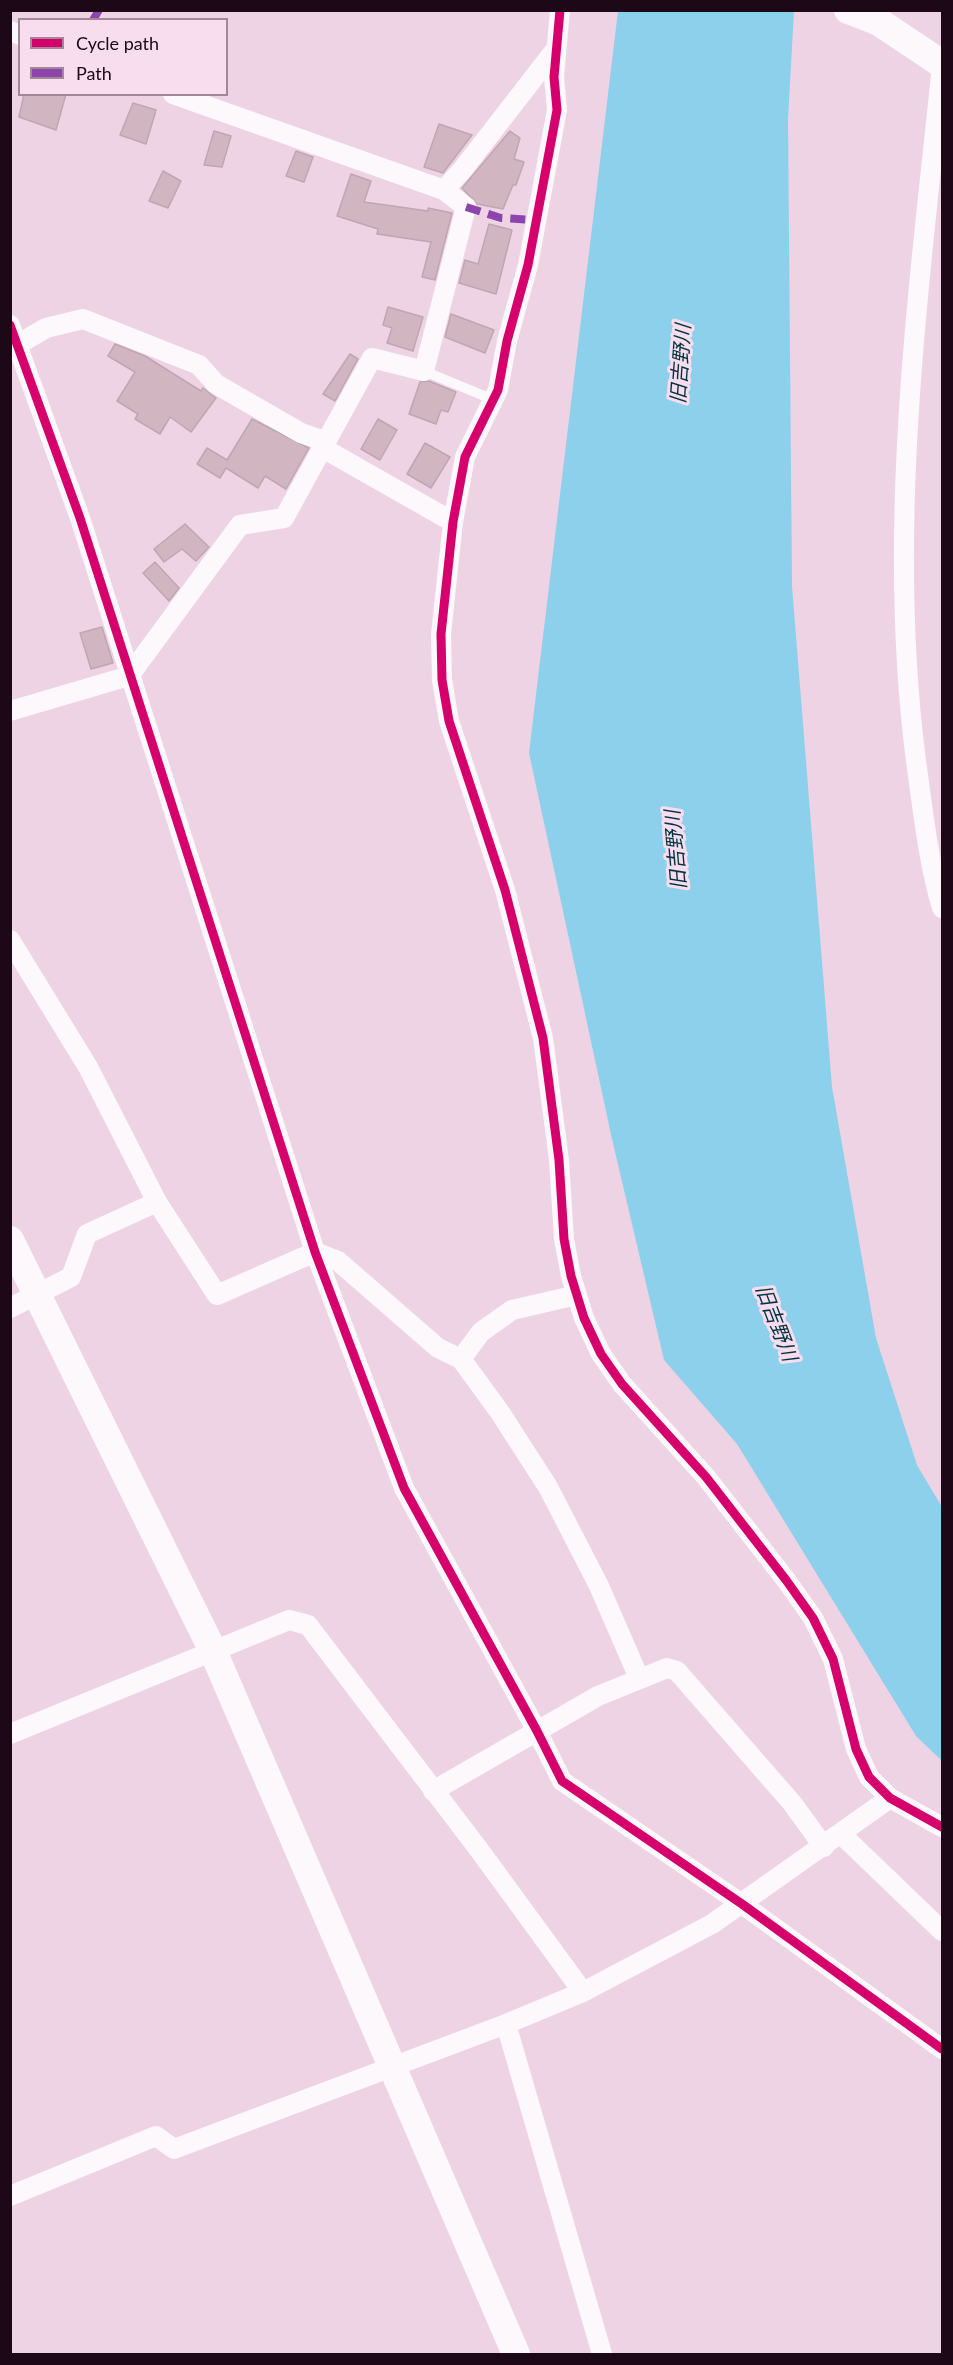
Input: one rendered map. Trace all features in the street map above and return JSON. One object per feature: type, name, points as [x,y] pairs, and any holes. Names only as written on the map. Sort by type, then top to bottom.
[{"type":"street","points":[[560,10],[554,77],[556,110],[528,265],[494,400],[465,457],[453,522],[441,634],[442,680],[449,722],[505,890],[543,1038],[559,1160],[564,1239],[577,1295],[601,1354],[622,1384],[706,1477],[813,1618],[833,1659],[856,1749],[869,1777],[890,1798],[942,1827]]},
{"type":"street","points":[[848,10],[879,22],[942,65],[910,372],[903,549],[909,707],[925,826],[942,908]]},
{"type":"street","points":[[444,190],[463,169],[556,49]]},
{"type":"street","points":[[10,711],[129,676],[240,525],[284,518],[372,358],[424,371],[466,207],[444,190],[179,96]]},
{"type":"street","points":[[18,345],[46,328],[83,319],[199,365],[216,384],[323,444],[453,522]]},
{"type":"street","points":[[10,326],[80,518],[315,1252],[404,1488],[562,1781],[742,1904],[942,2049]]},
{"type":"street","points":[[10,940],[88,1067],[157,1202],[217,1295],[315,1252],[338,1261],[438,1348],[461,1359],[499,1411],[548,1488],[598,1586],[639,1678]]},
{"type":"street","points":[[10,1308],[71,1277],[87,1234],[157,1202]]},
{"type":"street","points":[[10,1240],[213,1651],[390,2067],[516,2355]]},
{"type":"street","points":[[461,1359],[481,1332],[512,1310],[577,1295]]},
{"type":"street","points":[[10,1734],[289,1620],[308,1625],[480,1851],[583,1992]]},
{"type":"street","points":[[433,1791],[598,1696],[667,1668],[677,1671],[792,1803],[824,1847]]},
{"type":"street","points":[[10,2196],[156,2136],[174,2149],[506,2024],[583,1992],[712,1924],[824,1847],[890,1798]]},
{"type":"street","points":[[841,1834],[942,1931]]},
{"type":"street","points":[[506,2024],[602,2355]]},
{"type":"lane","points":[[424,371],[494,400]]},
{"type":"water","name":"旧吉野川","points":[[618,11],[794,11],[788,119],[792,586],[832,1087],[876,1338],[917,1465],[942,1507],[942,1761],[916,1736],[737,1444],[664,1360],[612,1139],[529,753]]},
{"type":"building","points":[[24,96],[65,96],[56,130],[19,117]]},
{"type":"building","points":[[133,103],[156,110],[146,144],[120,135]]},
{"type":"building","points":[[439,124],[472,135],[443,173],[424,167]]},
{"type":"building","points":[[214,131],[231,136],[222,167],[204,165]]},
{"type":"building","points":[[510,131],[520,138],[514,159],[524,162],[516,185],[513,185],[503,209],[477,204],[462,188]]},
{"type":"building","points":[[296,151],[313,157],[304,182],[286,176]]},
{"type":"building","points":[[163,171],[181,181],[168,208],[149,201]]},
{"type":"building","points":[[351,174],[371,181],[364,202],[428,211],[428,208],[452,213],[435,280],[422,277],[431,242],[377,234],[378,229],[337,216]]},
{"type":"building","points":[[489,224],[512,230],[496,294],[459,283],[465,260],[478,264]]},
{"type":"building","points":[[388,307],[423,317],[413,351],[387,343],[392,328],[383,325]]},
{"type":"building","points":[[451,314],[494,330],[485,353],[445,337]]},
{"type":"building","points":[[115,344],[145,356],[201,391],[203,388],[216,398],[191,432],[170,417],[160,434],[135,419],[138,414],[117,401],[135,372],[108,356]]},
{"type":"building","points":[[350,354],[358,359],[335,401],[323,394]]},
{"type":"building","points":[[429,381],[456,392],[448,412],[441,410],[436,424],[409,414],[420,382]]},
{"type":"building","points":[[252,419],[309,448],[286,489],[265,476],[258,488],[226,468],[220,478],[197,464],[207,448],[227,460]]},
{"type":"building","points":[[378,419],[397,430],[380,460],[361,449]]},
{"type":"building","points":[[425,443],[450,457],[431,488],[407,474]]},
{"type":"building","points":[[185,524],[209,547],[196,561],[182,549],[164,562],[154,549]]},
{"type":"building","points":[[155,562],[179,588],[169,601],[143,573]]},
{"type":"building","points":[[102,627],[113,663],[91,669],[80,633]]},
{"type":"marked path","points":[[94,18],[99,10]]},
{"type":"marked path","points":[[466,207],[501,218],[536,220]]},
{"type":"cycle path","points":[[560,10],[554,77],[557,110],[528,265],[507,341],[498,390],[465,457],[453,522],[441,634],[442,680],[449,721],[505,890],[543,1038],[559,1160],[564,1239],[571,1276],[584,1318],[601,1354],[622,1384],[706,1477],[813,1618],[833,1659],[856,1749],[869,1777],[890,1798],[942,1827]]},
{"type":"cycle path","points":[[10,325],[80,518],[315,1252],[404,1488],[562,1781],[742,1904],[942,2049]]}]
